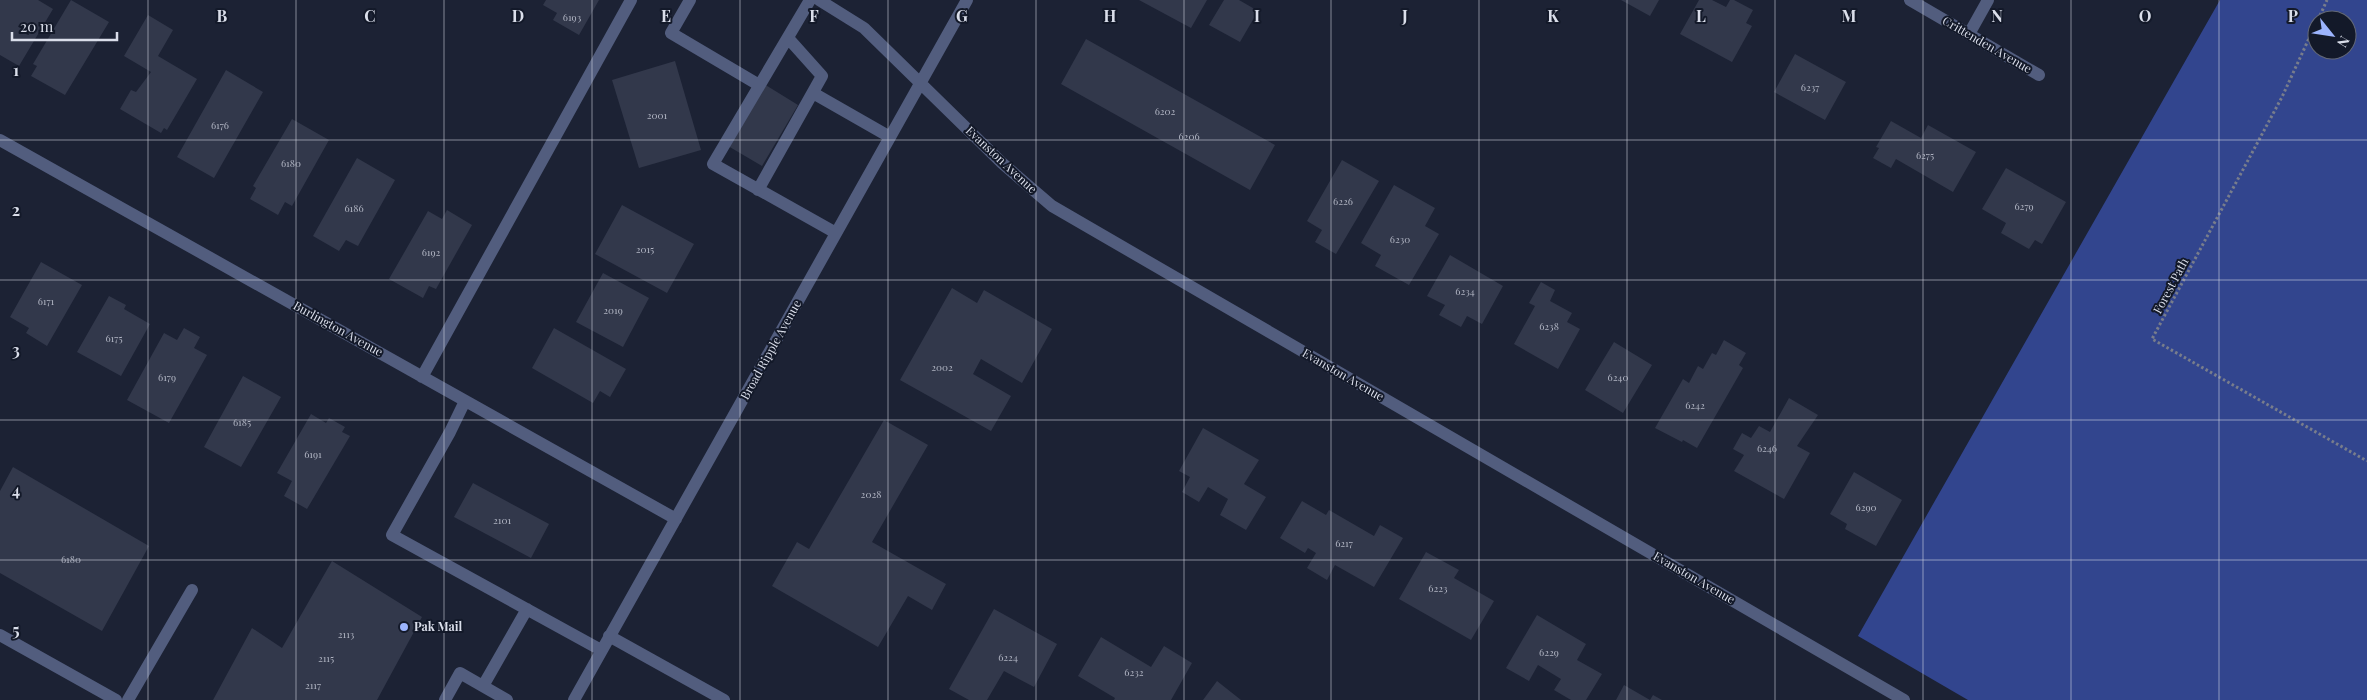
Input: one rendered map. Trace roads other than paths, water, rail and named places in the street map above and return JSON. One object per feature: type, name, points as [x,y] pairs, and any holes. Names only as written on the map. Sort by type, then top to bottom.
[{"type":"street","points":[[422,377],[631,0]]},
{"type":"street","points":[[690,0],[671,34],[759,84]]},
{"type":"street","points":[[810,0],[713,164],[836,233]]},
{"type":"street","name":"Evanston Avenue","points":[[819,0],[864,28],[1002,163],[1052,206],[1904,700]]},
{"type":"street","name":"Broad Ripple Avenue","points":[[574,700],[967,0]]},
{"type":"street","name":"Crittenden Avenue","points":[[1910,0],[2039,75]]},
{"type":"street","points":[[1969,34],[1988,0]]},
{"type":"street","points":[[758,190],[822,76],[788,38]]},
{"type":"street","points":[[812,93],[890,137]]},
{"type":"street","name":"Burlington Avenue","points":[[0,140],[676,519]]},
{"type":"street","points":[[464,401],[450,432],[392,535],[601,650]]},
{"type":"street","points":[[128,700],[192,590]]},
{"type":"street","points":[[483,686],[527,610]]},
{"type":"street","points":[[0,635],[116,700]]},
{"type":"street","points":[[609,636],[724,700]]},
{"type":"street","points":[[445,700],[460,673],[507,700]]},
{"type":"place","name":"Pak Mail","points":[[404,627]]}]
